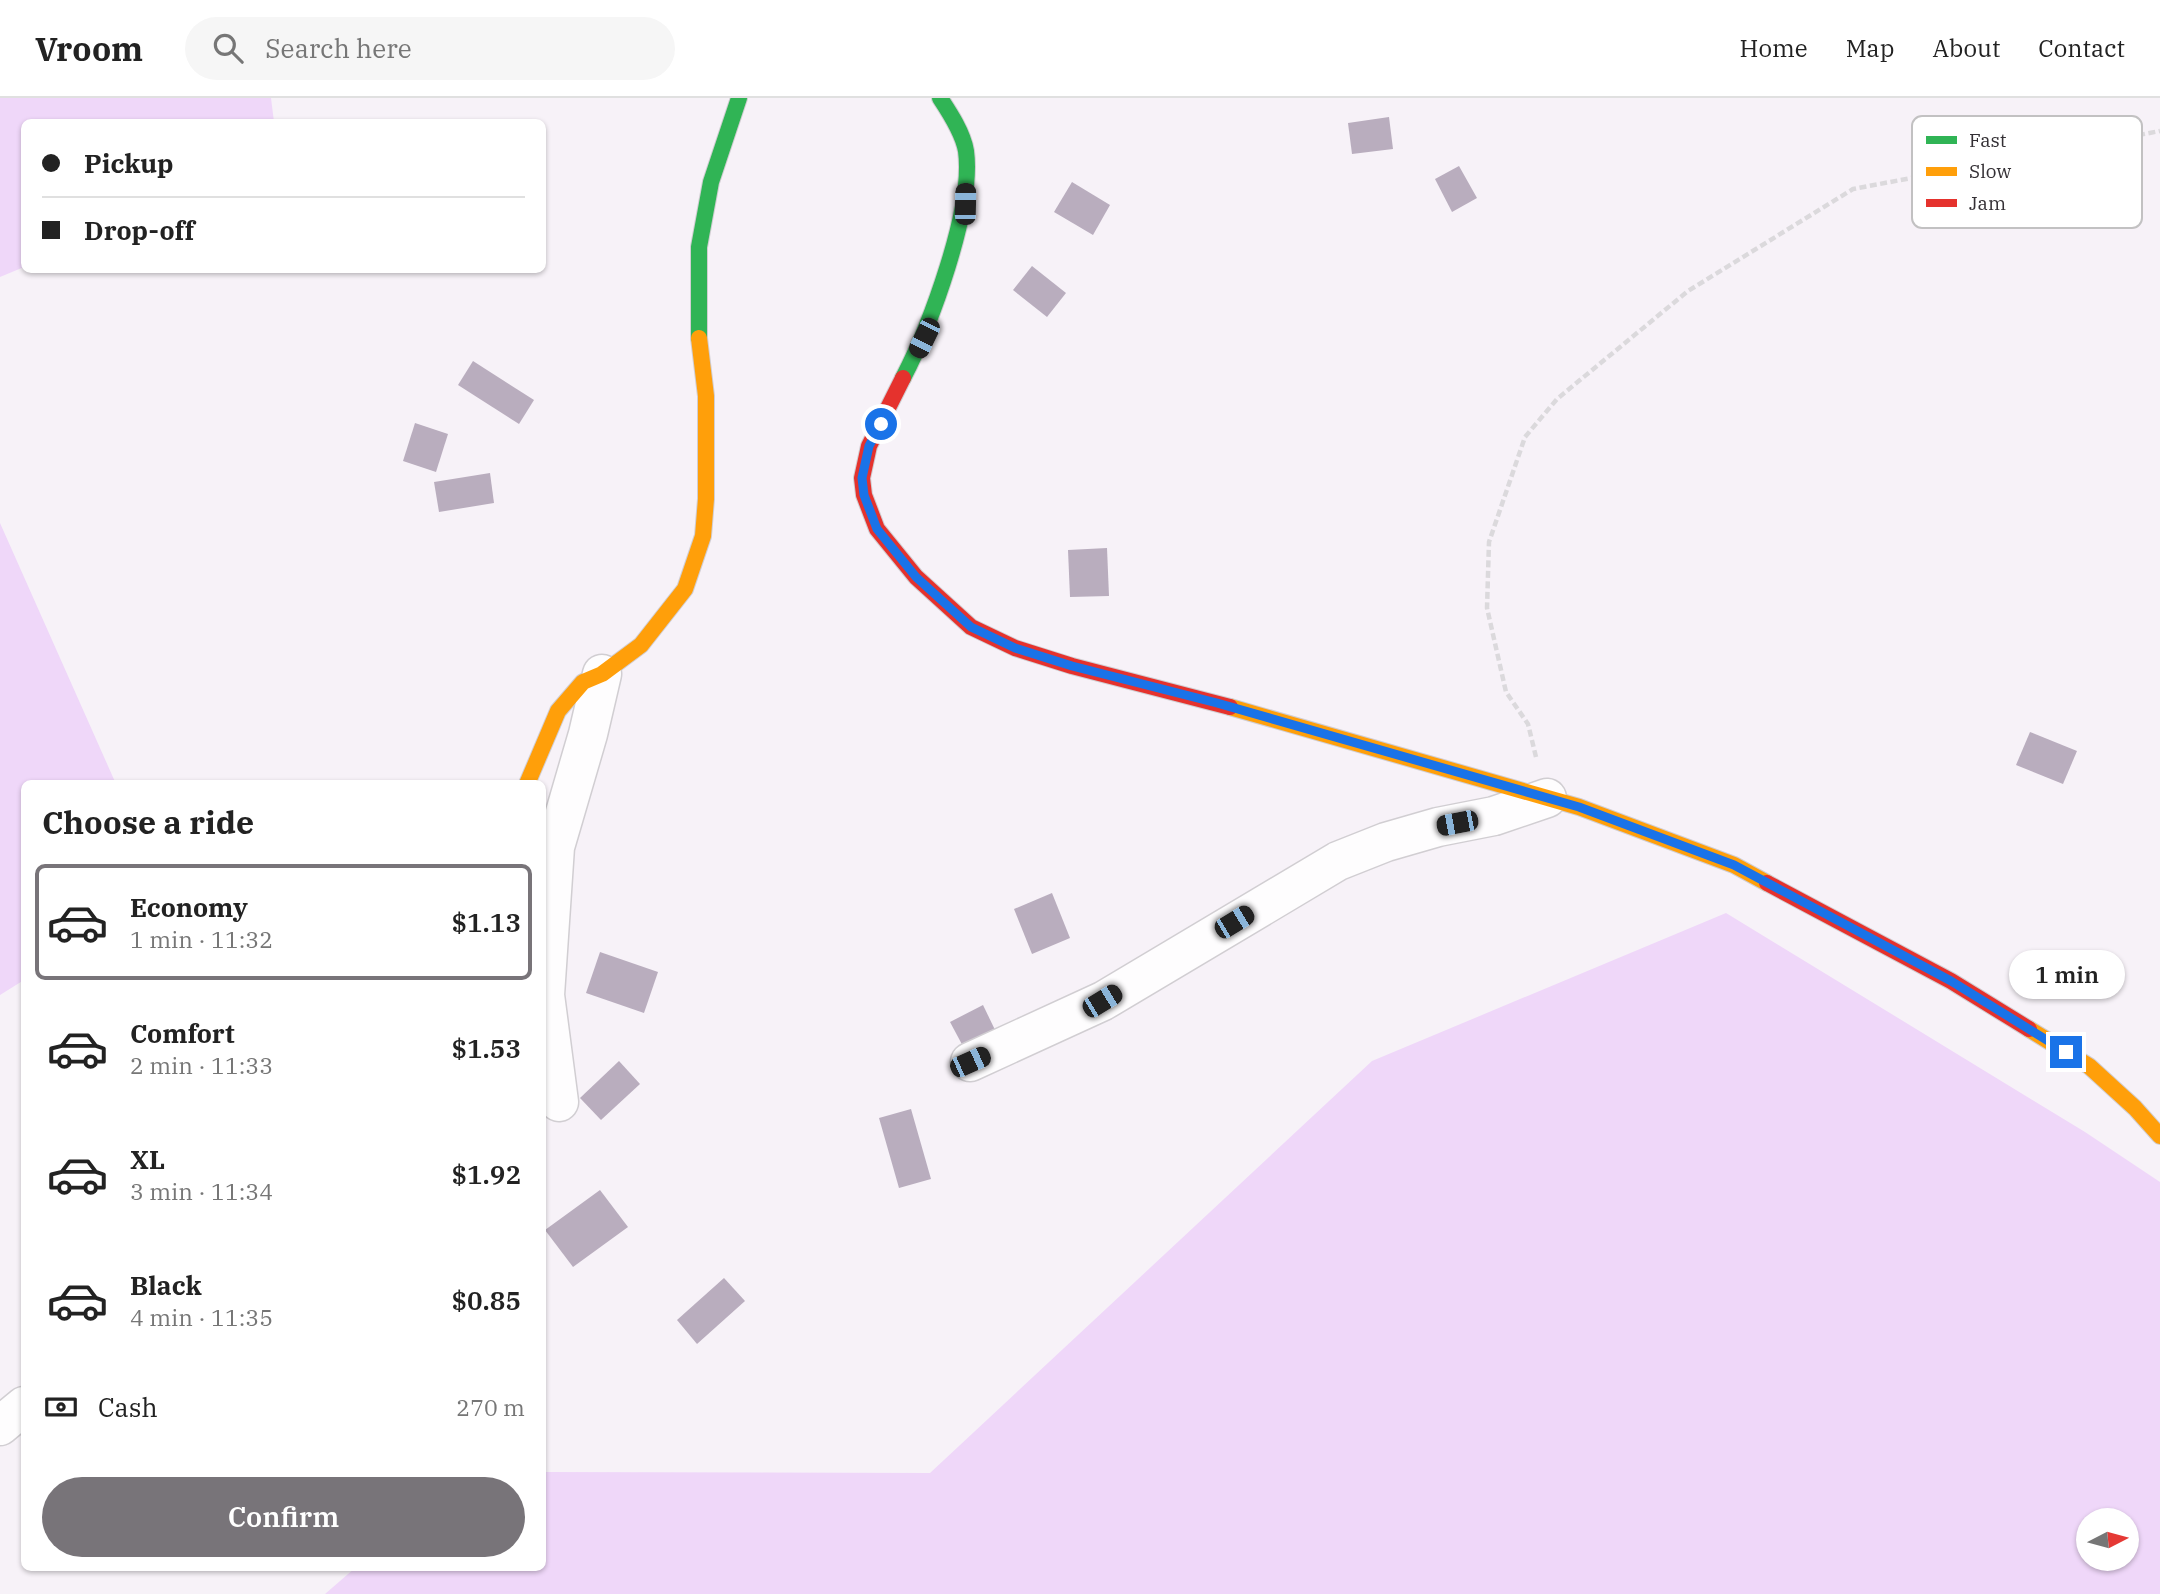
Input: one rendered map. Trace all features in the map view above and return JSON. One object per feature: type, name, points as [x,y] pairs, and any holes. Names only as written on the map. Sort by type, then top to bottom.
[{"type":"street","points":[[529,780],[558,711],[583,682],[602,674],[641,645],[685,589],[702,537],[706,499],[706,396],[699,343],[699,247],[711,182],[739,98]]},
{"type":"street","points":[[940,98],[951,114],[966,150],[965,204],[924,338],[869,446],[862,478],[864,495],[877,529],[916,577],[971,627],[1015,648],[1072,666],[1230,706],[1579,807],[1734,865],[1951,981],[2089,1066],[2135,1108],[2160,1136]]},
{"type":"street","points":[[546,980],[555,847],[588,734],[602,674]]},
{"type":"street","points":[[970,1062],[1102,1001],[1338,861],[1386,842],[1438,827],[1507,813],[1547,798]]},
{"type":"street","points":[[546,1003],[559,1102]]},
{"type":"street","points":[[0,1426],[21,1408]]},
{"type":"path","points":[[2142,134],[2160,131]]},
{"type":"path","points":[[1547,798],[1528,724],[1506,692],[1487,608],[1489,542],[1525,436],[1557,399],[1688,291],[1853,189],[1912,178]]},
{"type":"shaded area","points":[[0,98],[271,98],[274,119],[21,119],[21,268],[0,277]]},
{"type":"shaded area","points":[[0,523],[114,780],[21,780],[21,982],[0,995]]},
{"type":"shaded area","points":[[1726,913],[2085,1132],[2160,1182],[2160,1594],[325,1594],[352,1571],[546,1571],[546,1472],[930,1473],[1372,1061]]},
{"type":"building","points":[[1389,117],[1393,149],[1352,154],[1348,123]]},
{"type":"building","points":[[1459,166],[1477,198],[1452,212],[1435,179]]},
{"type":"building","points":[[1072,182],[1110,205],[1093,235],[1054,212]]},
{"type":"building","points":[[1032,266],[1066,293],[1047,317],[1013,290]]},
{"type":"building","points":[[473,361],[534,400],[519,424],[458,385]]},
{"type":"building","points":[[415,423],[448,434],[436,472],[403,461]]},
{"type":"building","points":[[490,473],[494,503],[439,512],[434,482]]},
{"type":"building","points":[[1107,548],[1109,596],[1070,597],[1068,550]]},
{"type":"building","points":[[2030,732],[2077,751],[2063,784],[2016,765]]},
{"type":"building","points":[[1052,893],[1070,938],[1032,954],[1014,909]]},
{"type":"building","points":[[600,952],[658,972],[644,1013],[586,993]]},
{"type":"building","points":[[983,1005],[997,1034],[965,1050],[950,1022]]},
{"type":"building","points":[[619,1061],[640,1084],[601,1120],[580,1098]]},
{"type":"building","points":[[911,1109],[931,1179],[899,1188],[879,1118]]},
{"type":"building","points":[[600,1190],[628,1227],[573,1267],[546,1229]]},
{"type":"building","points":[[724,1278],[745,1301],[697,1344],[677,1320]]},
{"type":"traffic: fast","points":[[699,338],[699,247],[711,182],[739,98]]},
{"type":"traffic: fast","points":[[903,378],[948,267],[957,235],[967,175],[964,144],[940,98]]},
{"type":"traffic: slow","points":[[529,780],[558,711],[583,682],[602,674],[641,645],[685,589],[703,536],[706,499],[706,396],[699,338]]},
{"type":"traffic: slow","points":[[1230,707],[1579,807],[1734,865],[1767,883]]},
{"type":"traffic: slow","points":[[2029,1029],[2089,1066],[2135,1108],[2160,1136]]},
{"type":"traffic: jam","points":[[903,378],[869,446],[862,478],[864,495],[877,529],[916,577],[971,627],[1015,648],[1072,666],[1230,707]]},
{"type":"traffic: jam","points":[[1767,883],[1951,981],[2029,1029]]},
{"type":"route","points":[[881,424],[869,446],[862,478],[864,495],[877,529],[916,577],[971,627],[1015,648],[1072,666],[1217,703],[1579,807],[1734,865],[1951,981],[2066,1052]]}]
